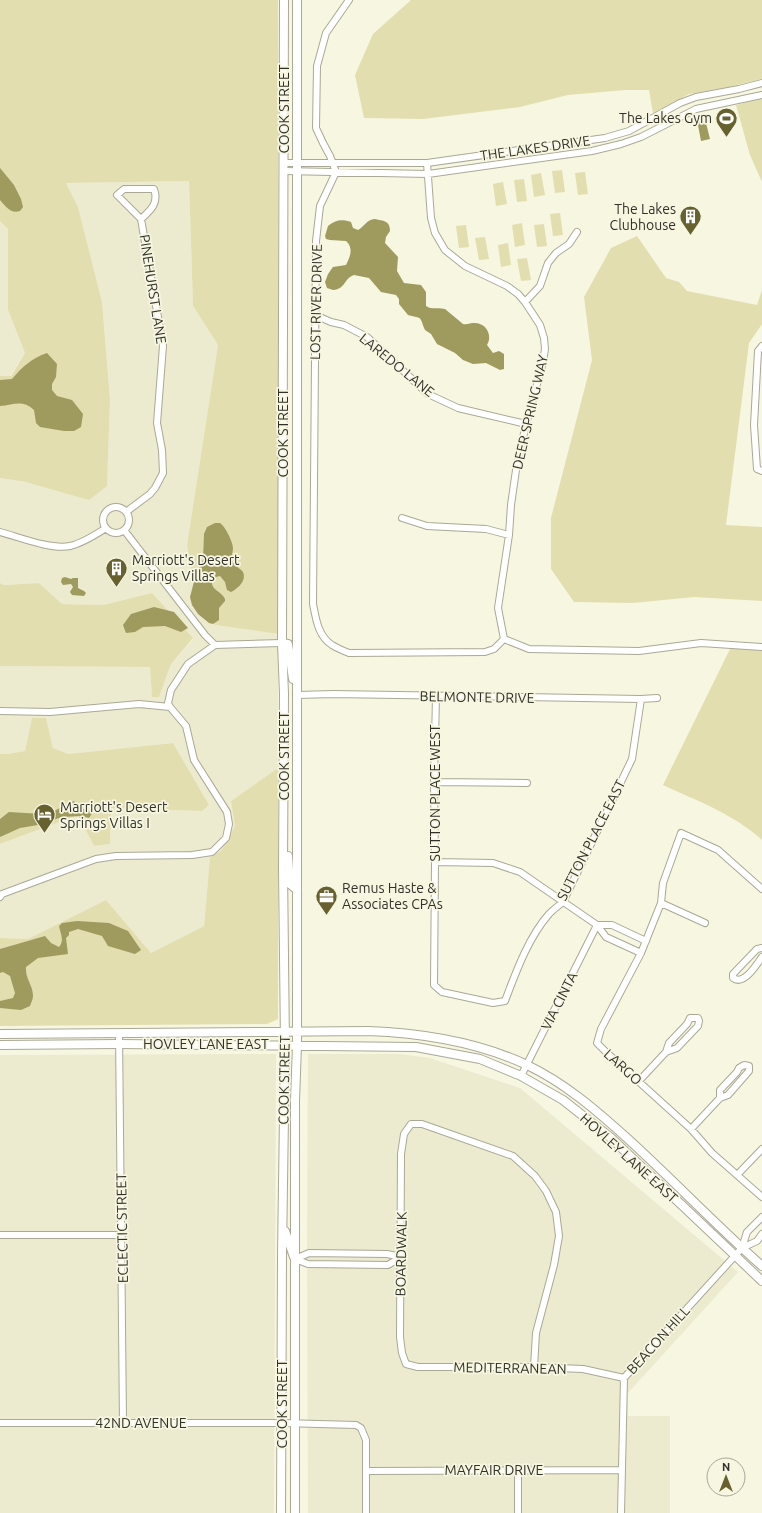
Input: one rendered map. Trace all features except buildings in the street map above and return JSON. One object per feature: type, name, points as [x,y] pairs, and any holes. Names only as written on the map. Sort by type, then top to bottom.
[{"type":"main road","name":"COOK STREET","points":[[281,1513],[285,1045],[283,799],[284,694],[282,643],[284,0]]},
{"type":"main road","name":"COOK STREET","points":[[295,1513],[295,1101],[297,1045],[297,0]]},
{"type":"main road","points":[[282,643],[288,644],[297,695]]},
{"type":"main road","points":[[283,799],[288,824],[289,878],[290,884],[296,890]]},
{"type":"main road","name":"HOVLEY LANE EAST","points":[[0,1034],[285,1031],[390,1032],[427,1035],[468,1044],[527,1065],[580,1098],[600,1114],[682,1189],[762,1266]]},
{"type":"main road","points":[[45,1044],[52,1039],[81,1033]]},
{"type":"main road","name":"HOVLEY LANE EAST","points":[[0,1045],[118,1044],[416,1047],[451,1052],[480,1059],[522,1076],[563,1100],[611,1138],[762,1281]]},
{"type":"main road","points":[[283,1222],[290,1248],[295,1259]]},
{"type":"street","points":[[336,172],[316,128],[317,66],[326,33],[349,0]]},
{"type":"street","name":"THE LAKES DRIVE","points":[[297,167],[332,163],[427,163],[605,138],[629,131],[680,103],[696,97],[762,83]]},
{"type":"street","name":"THE LAKES DRIVE","points":[[297,167],[336,172],[428,174],[577,153],[614,146],[641,136],[696,109],[762,95]]},
{"type":"street","name":"DEER SPRING WAY","points":[[427,163],[431,218],[435,233],[446,250],[465,266],[507,286],[525,302],[540,325],[544,338],[545,349],[543,362],[526,424],[516,470],[509,535],[498,608],[504,639]]},
{"type":"street","points":[[284,167],[297,167]]},
{"type":"street","name":"LOST RIVER DRIVE","points":[[336,172],[320,206],[316,241],[314,604],[321,634],[331,644],[349,653],[485,652],[494,649],[504,639]]},
{"type":"street","name":"PINEHURST LANE","points":[[126,512],[150,494],[163,473],[162,450],[157,423],[163,346],[141,219],[117,195],[124,189],[154,189],[157,196],[155,204],[141,219]]},
{"type":"street","points":[[525,302],[540,286],[548,263],[556,253],[569,244],[577,232]]},
{"type":"street","name":"LAREDO LANE","points":[[315,315],[331,322],[344,325],[367,337],[428,394],[458,408],[526,424]]},
{"type":"street","points":[[760,470],[754,425],[758,352],[762,346]]},
{"type":"street","points":[[116,507],[123,509],[126,512],[129,519],[127,527],[124,530],[113,533],[106,528],[103,521],[108,510],[116,507]]},
{"type":"street","points":[[402,518],[427,526],[486,530],[509,535]]},
{"type":"street","points":[[0,532],[53,546],[69,546],[84,541],[106,528]]},
{"type":"street","points":[[124,530],[215,645]]},
{"type":"street","points":[[504,639],[529,649],[639,651],[701,643],[762,647]]},
{"type":"street","points":[[0,897],[2,894],[96,859],[116,856],[192,855],[212,852],[226,838],[229,824],[226,812],[194,760],[186,726],[168,703],[171,690],[188,664],[215,645],[282,643]]},
{"type":"street","name":"BELMONTE DRIVE","points":[[297,695],[333,694],[436,697],[657,698]]},
{"type":"street","name":"SUTTON PLACE WEST","points":[[436,697],[434,782],[434,985],[442,992]]},
{"type":"street","name":"SUTTON PLACE EAST","points":[[442,992],[494,1003],[505,1001],[516,972],[534,936],[549,914],[563,902],[632,759],[641,699]]},
{"type":"street","points":[[0,711],[50,712],[140,704],[170,707]]},
{"type":"street","points":[[434,782],[527,783]]},
{"type":"street","name":"LARGO","points":[[762,888],[718,850],[681,833],[663,883],[661,903],[646,941],[601,1029],[597,1043],[691,1129],[712,1152],[762,1197]]},
{"type":"street","points":[[435,862],[493,863],[520,872],[597,925],[606,937],[641,953]]},
{"type":"street","points":[[661,903],[704,924]]},
{"type":"street","points":[[597,925],[612,925],[646,941]]},
{"type":"street","name":"VIA CINTA","points":[[522,1076],[597,925]]},
{"type":"street","points":[[762,948],[757,950],[747,959],[733,974],[733,978],[738,980],[743,979],[762,957]]},
{"type":"street","points":[[639,1081],[666,1052],[669,1043],[687,1024],[690,1018],[698,1018],[698,1026],[677,1048],[666,1052]]},
{"type":"street","name":"ECLECTIC STREET","points":[[119,1033],[123,1423]]},
{"type":"street","points":[[691,1129],[720,1098],[728,1095],[745,1077],[749,1071],[749,1066],[744,1065],[739,1068],[720,1090],[720,1098]]},
{"type":"street","name":"BOARDWALK","points":[[402,1353],[400,1337],[402,1154],[404,1134],[411,1124],[422,1124],[480,1143],[513,1156],[535,1176],[546,1191],[556,1212],[559,1236],[554,1265],[536,1333],[534,1367]]},
{"type":"street","points":[[737,1175],[762,1149]]},
{"type":"street","points":[[742,1248],[747,1232],[762,1217]]},
{"type":"street","points":[[735,1255],[742,1248],[757,1240],[762,1234]]},
{"type":"street","points":[[0,1235],[122,1235]]},
{"type":"street","points":[[295,1259],[309,1253],[387,1254],[402,1257]]},
{"type":"street","name":"BEACON HILL","points":[[621,1513],[624,1378],[735,1255]]},
{"type":"street","points":[[295,1259],[308,1264],[388,1265],[402,1257]]},
{"type":"street","name":"MEDITERRANEAN","points":[[402,1353],[406,1364],[418,1367],[534,1367],[583,1369],[624,1378]]},
{"type":"street","name":"42ND AVENUE","points":[[0,1423],[295,1423],[356,1425],[361,1428],[366,1440],[366,1513]]},
{"type":"street","points":[[518,1470],[518,1513]]},
{"type":"street","name":"MAYFAIR DRIVE","points":[[366,1471],[622,1470]]},
{"type":"shaded area","points":[[0,0],[278,0],[278,634],[215,625],[197,607],[187,545],[218,345],[193,306],[189,181],[66,183],[78,207],[102,302],[110,399],[107,486],[89,500],[26,482],[0,478],[0,376],[11,376],[25,353],[8,310],[8,229],[0,221]]},
{"type":"shaded area","points":[[411,0],[762,0],[762,79],[689,94],[653,113],[649,90],[625,90],[568,95],[520,107],[423,119],[364,118],[355,75],[373,34]]},
{"type":"shaded area","points":[[762,98],[762,182],[750,155],[736,105]]},
{"type":"shaded area","points":[[705,119],[710,139],[701,141],[697,120]]},
{"type":"shaded area","points":[[0,168],[14,185],[21,199],[23,207],[20,211],[11,211],[0,200]]},
{"type":"shaded area","points":[[562,170],[565,192],[555,193],[552,171]]},
{"type":"shaded area","points":[[585,172],[588,194],[578,195],[575,173]]},
{"type":"shaded area","points":[[541,173],[545,195],[534,197],[531,175]]},
{"type":"shaded area","points":[[524,179],[527,201],[517,202],[514,180]]},
{"type":"shaded area","points":[[189,181],[193,306],[218,345],[187,545],[197,607],[215,625],[278,634],[278,768],[231,801],[235,826],[221,851],[210,857],[204,926],[151,953],[106,900],[28,939],[0,938],[0,844],[78,815],[94,846],[110,844],[111,808],[202,811],[209,805],[173,743],[68,754],[53,748],[46,718],[32,718],[25,751],[0,754],[0,666],[150,667],[152,696],[159,697],[171,664],[193,639],[152,593],[103,605],[62,604],[39,583],[4,585],[0,583],[0,478],[25,482],[107,486],[110,399],[102,302],[78,207],[66,183]]},
{"type":"shaded area","points":[[503,182],[507,204],[496,206],[493,184]]},
{"type":"shaded area","points":[[560,213],[563,235],[553,236],[550,214]]},
{"type":"shaded area","points":[[375,219],[386,222],[390,227],[385,243],[398,257],[397,271],[404,283],[421,285],[426,292],[426,306],[445,309],[463,324],[478,323],[485,327],[489,333],[489,341],[487,345],[493,353],[499,351],[504,354],[504,369],[500,370],[486,363],[473,364],[463,360],[455,353],[437,344],[431,334],[425,330],[420,319],[408,315],[399,304],[399,299],[396,295],[381,292],[369,278],[354,275],[348,278],[340,288],[333,290],[327,288],[325,282],[328,274],[333,267],[346,265],[351,250],[346,241],[326,239],[325,236],[328,226],[336,221],[345,221],[351,222],[353,228],[358,230],[368,222]]},
{"type":"shaded area","points":[[0,221],[8,229],[8,310],[25,353],[10,376],[0,376]]},
{"type":"shaded area","points":[[522,223],[525,245],[515,247],[512,225]]},
{"type":"shaded area","points":[[544,224],[547,246],[537,247],[534,225]]},
{"type":"shaded area","points":[[466,225],[469,247],[459,248],[456,226]]},
{"type":"shaded area","points":[[637,236],[666,278],[679,282],[687,291],[757,305],[762,290],[762,324],[749,343],[726,525],[762,527],[762,601],[694,597],[633,603],[574,602],[551,569],[551,518],[592,360],[584,297],[611,248]]},
{"type":"shaded area","points":[[485,237],[489,259],[479,260],[475,238]]},
{"type":"shaded area","points":[[508,243],[511,265],[501,267],[498,245]]},
{"type":"shaded area","points":[[527,258],[531,280],[521,281],[517,259]]},
{"type":"shaded area","points":[[47,353],[57,364],[56,377],[52,384],[52,390],[57,396],[72,400],[83,414],[81,427],[74,431],[40,427],[36,423],[34,410],[26,405],[18,404],[0,406],[0,380],[12,379],[28,363]]},
{"type":"shaded area","points":[[215,523],[220,523],[228,534],[233,545],[232,560],[234,564],[243,572],[244,578],[241,584],[231,592],[227,590],[225,582],[220,576],[212,579],[214,588],[225,599],[219,608],[219,620],[213,624],[209,623],[198,614],[192,605],[190,597],[196,574],[203,560],[204,534],[207,527]]},
{"type":"shaded area","points":[[65,577],[71,579],[78,578],[78,588],[86,593],[84,596],[72,595],[70,592],[73,587],[71,584],[63,585],[61,582],[62,578]]},
{"type":"shaded area","points":[[0,583],[4,585],[39,583],[62,604],[103,605],[152,593],[193,638],[171,664],[159,697],[152,697],[150,667],[0,666]]},
{"type":"shaded area","points":[[154,607],[174,612],[188,628],[181,632],[165,626],[143,627],[135,632],[126,633],[123,625],[131,614]]},
{"type":"shaded area","points":[[731,647],[762,649],[762,840],[727,815],[663,785]]},
{"type":"shaded area","points":[[32,718],[46,718],[53,748],[68,754],[173,743],[209,805],[202,811],[111,808],[110,844],[94,846],[78,815],[0,844],[0,754],[25,751]]},
{"type":"shaded area","points":[[278,768],[278,1019],[267,1024],[0,1026],[0,938],[28,939],[106,900],[151,953],[204,926],[210,857],[221,851],[235,826],[231,801]]},
{"type":"shaded area","points":[[74,801],[80,808],[93,812],[89,818],[82,816],[62,817],[38,825],[20,828],[0,837],[0,819],[9,812],[42,814],[52,812]]},
{"type":"shaded area","points":[[77,921],[109,923],[128,931],[141,950],[135,954],[108,946],[102,936],[78,929],[69,932],[69,935],[66,938],[68,954],[38,958],[26,967],[33,992],[30,1006],[21,1010],[0,1008],[0,1001],[13,998],[15,993],[10,976],[3,972],[0,973],[0,949],[45,936],[51,943],[59,947],[62,939],[59,926],[62,923]]},
{"type":"shaded area","points":[[276,1054],[274,1513],[0,1513],[0,1055]]},
{"type":"shaded area","points":[[308,1054],[399,1054],[430,1058],[520,1088],[738,1272],[628,1393],[628,1416],[670,1416],[670,1513],[308,1513]]},
{"type":"place","name":"The Lakes Gym","points":[[727,138]]},
{"type":"place","name":"The Lakes Clubhouse","points":[[691,236]]},
{"type":"place","name":"Marriott's Desert Springs Villas","points":[[117,588]]},
{"type":"place","name":"Marriott's Desert Springs Villas I","points":[[45,834]]},
{"type":"place","name":"Remus Haste & Associates CPAs","points":[[327,916]]}]
